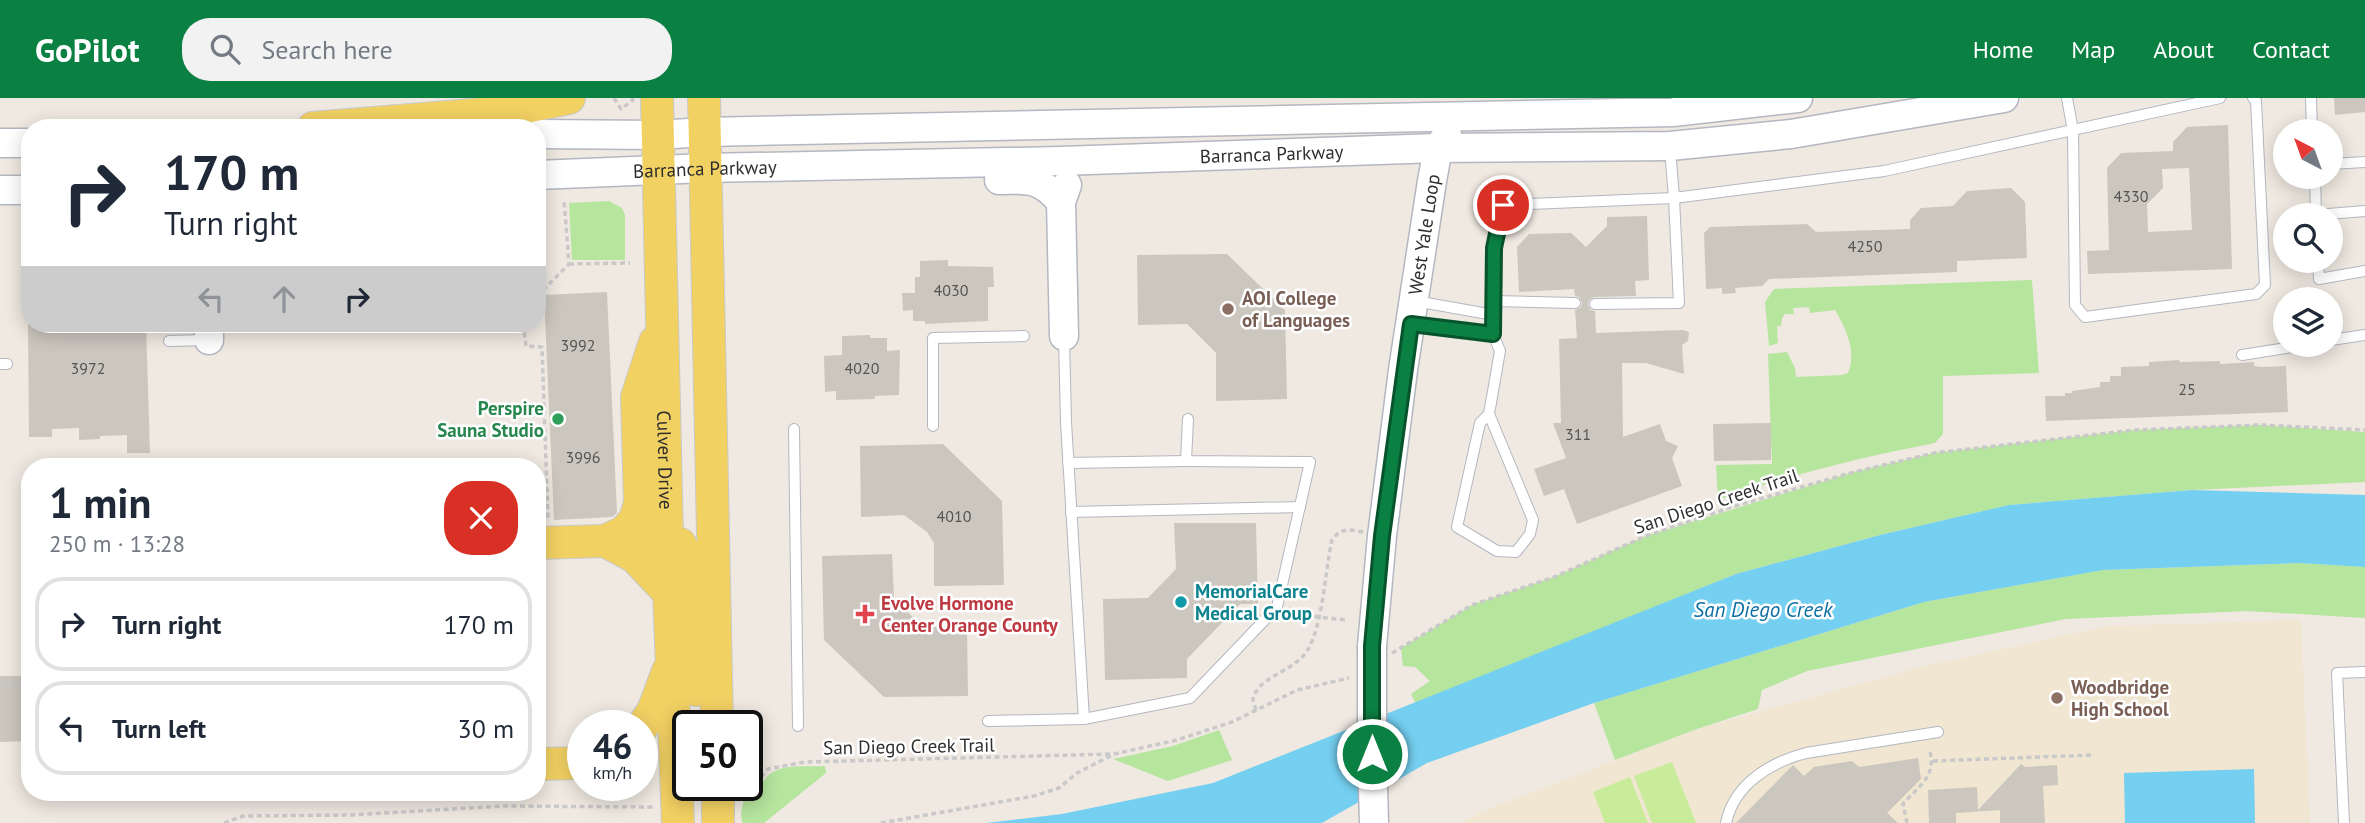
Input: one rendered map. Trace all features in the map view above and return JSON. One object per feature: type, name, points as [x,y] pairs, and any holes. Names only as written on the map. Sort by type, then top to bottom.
[{"type":"main road","points":[[422,119],[495,113],[569,98]]},
{"type":"main road","points":[[704,98],[717,710]]},
{"type":"main road","name":"Barranca Parkway","points":[[546,134],[658,135],[1429,108],[1673,112],[1798,98]]},
{"type":"main road","name":"Barranca Parkway","points":[[546,176],[706,167],[1103,159],[1438,148],[1670,146],[1791,134],[2004,98]]},
{"type":"main road","name":"Culver Drive","points":[[645,99],[658,135],[667,539],[678,813]]},
{"type":"main road","name":"West Yale Loop","points":[[1374,823],[1381,650],[1382,536],[1438,148],[1429,108]]},
{"type":"main road","name":"West Yale Loop","points":[[1438,148],[1462,108]]},
{"type":"main road","points":[[0,143],[21,143]]},
{"type":"main road","points":[[1064,336],[1061,202],[1070,180],[1103,159]]},
{"type":"main road","points":[[863,164],[907,182],[1034,181],[1049,188],[1061,202]]},
{"type":"main road","points":[[0,190],[21,190]]},
{"type":"main road","points":[[606,541],[624,533],[635,520],[640,503],[637,397],[662,321]]},
{"type":"main road","points":[[546,533],[606,541],[667,539],[680,544],[690,564],[697,710]]},
{"type":"main road","points":[[606,541],[635,557],[669,593]]},
{"type":"main road","points":[[653,710],[672,660]]},
{"type":"main road","points":[[546,764],[567,763]]},
{"type":"lane","points":[[2067,98],[2073,131],[2075,305],[2085,317],[2256,294],[2265,285],[2256,101],[2253,98]]},
{"type":"lane","points":[[1489,414],[1480,423],[1457,527],[1497,551],[1516,552],[1530,534],[1533,520],[1489,414],[1500,351],[1493,334],[1494,248],[1503,205],[1674,198],[1884,171],[2220,98]]},
{"type":"lane","points":[[2311,98],[2312,119]]},
{"type":"lane","points":[[1595,304],[1679,303],[1670,146]]},
{"type":"lane","points":[[2343,163],[2365,162]]},
{"type":"lane","points":[[2343,213],[2365,211]]},
{"type":"lane","points":[[2319,273],[2319,279],[2365,271]]},
{"type":"lane","points":[[1494,300],[1575,303]]},
{"type":"lane","points":[[1413,312],[1494,315]]},
{"type":"lane","points":[[1413,312],[1493,334]]},
{"type":"lane","points":[[169,341],[205,333]]},
{"type":"lane","points":[[2343,339],[2365,335]]},
{"type":"lane","points":[[933,426],[933,338],[1024,336]]},
{"type":"lane","points":[[1064,336],[1068,463],[1084,719]]},
{"type":"lane","points":[[2242,355],[2273,350]]},
{"type":"lane","points":[[1186,461],[1188,419]]},
{"type":"lane","points":[[794,429],[797,726]]},
{"type":"lane","points":[[988,721],[1084,719],[1190,698],[1277,607],[1310,462],[1068,463]]},
{"type":"lane","points":[[1071,512],[1300,507]]},
{"type":"lane","points":[[2344,823],[2337,673],[2365,672]]},
{"type":"lane","points":[[1726,823],[1734,804],[1754,778],[1785,759],[1806,753],[1938,732]]},
{"type":"path","points":[[614,98],[621,109],[645,99]]},
{"type":"path","points":[[564,200],[569,264]]},
{"type":"path","points":[[546,287],[569,264],[630,262]]},
{"type":"path","points":[[524,333],[526,346],[542,347],[543,458]]},
{"type":"path","name":"San Diego Creek Trail","points":[[1381,650],[1472,605],[1554,577],[1646,536],[1774,495],[1934,453],[2134,430],[2260,425],[2365,430]]},
{"type":"path","points":[[1256,710],[1254,692],[1306,653],[1314,635],[1332,540],[1336,534],[1352,530],[1382,536]]},
{"type":"path","points":[[1297,611],[1318,617],[1346,620]]},
{"type":"path","name":"San Diego Creek Trail","points":[[718,804],[738,798],[750,790],[768,769],[786,764],[1114,754],[1177,740],[1232,722],[1297,691],[1346,679],[1357,673]]},
{"type":"path","points":[[0,683],[21,682]]},
{"type":"path","points":[[1907,823],[1903,804],[1931,773],[1933,761],[1929,749]]},
{"type":"path","name":"San Diego Creek Trail","points":[[881,823],[1034,796],[1059,788],[1077,773],[1114,754]]},
{"type":"path","points":[[1933,761],[2093,755]]},
{"type":"path","points":[[224,823],[243,816],[352,815],[502,806],[649,807],[678,813]]},
{"type":"shaded area","name":"Woodbridge High School","points":[[2301,620],[2310,823],[1462,823],[1481,812],[1694,730],[1925,666],[2108,626]]},
{"type":"green space","points":[[609,201],[622,208],[625,215],[625,260],[572,260],[569,203]]},
{"type":"green space","points":[[2032,280],[2039,373],[1943,376],[1943,434],[1935,443],[1826,467],[1718,500],[1716,465],[1772,464],[1768,354],[1787,352],[1795,368],[1796,377],[1848,373],[1851,348],[1835,310],[1810,313],[1809,307],[1793,308],[1794,314],[1785,314],[1781,326],[1777,326],[1778,343],[1769,346],[1765,302],[1774,289]]},
{"type":"green space","points":[[2260,425],[2365,432],[2365,482],[2192,490],[2009,505],[1880,535],[1736,574],[1416,704],[1411,694],[1430,681],[1415,667],[1403,666],[1401,648],[1472,605],[1554,577],[1646,536],[1854,472],[1934,453],[2134,430]]},
{"type":"green space","points":[[2299,563],[2365,567],[2365,618],[2248,611],[2066,619],[1807,671],[1762,690],[1758,709],[1615,760],[1594,703],[1924,602],[2103,570]]},
{"type":"green space","points":[[1219,730],[1232,760],[1168,781],[1113,759],[1173,746]]},
{"type":"green space","points":[[1672,762],[1696,823],[1652,823],[1634,776]]},
{"type":"green space","points":[[825,766],[826,773],[764,823],[742,823],[743,801],[763,801],[765,779],[778,769]]},
{"type":"green space","points":[[1630,777],[1648,823],[1605,823],[1593,792]]},
{"type":"water","name":"San Diego Creek","points":[[2192,490],[2365,495],[2365,567],[2299,563],[2103,570],[1924,602],[1594,703],[1427,763],[1322,823],[986,823],[1062,814],[1213,783],[1736,574],[1880,535],[2009,505]]},
{"type":"water","points":[[2254,769],[2255,823],[2125,823],[2124,773]]},
{"type":"building","points":[[2334,98],[2365,98],[2365,112],[2335,115]]},
{"type":"building","points":[[2228,125],[2232,269],[2088,274],[2087,251],[2109,250],[2107,168],[2121,153],[2173,151],[2173,142],[2187,127]],"holes":[[[2189,168],[2192,230],[2148,232],[2147,204],[2163,188],[2162,169]]]},
{"type":"building","points":[[2011,188],[2025,202],[2027,258],[1957,261],[1957,272],[1769,279],[1762,286],[1735,288],[1736,293],[1722,294],[1722,288],[1706,289],[1704,233],[1710,227],[1807,224],[1816,232],[1910,229],[1910,220],[1921,208],[1953,206],[1967,191]]},
{"type":"building","points":[[1647,216],[1649,280],[1635,281],[1636,296],[1594,297],[1589,300],[1588,305],[1595,311],[1596,333],[1689,332],[1688,341],[1682,345],[1684,374],[1646,363],[1622,363],[1623,437],[1660,424],[1666,441],[1678,446],[1672,458],[1682,486],[1577,524],[1564,489],[1544,496],[1534,469],[1566,458],[1553,423],[1561,423],[1559,339],[1577,338],[1575,310],[1581,307],[1582,303],[1579,297],[1575,296],[1574,289],[1519,292],[1517,247],[1529,234],[1571,233],[1586,247],[1607,226],[1607,217]]},
{"type":"building","points":[[1227,254],[1285,310],[1287,399],[1216,401],[1216,353],[1187,324],[1138,325],[1137,255]]},
{"type":"building","points":[[948,260],[948,266],[993,267],[994,287],[988,287],[988,321],[925,324],[925,321],[913,321],[913,310],[903,311],[902,293],[915,293],[915,277],[920,277],[920,261]]},
{"type":"building","points":[[607,292],[617,513],[612,517],[554,520],[546,295]]},
{"type":"building","points":[[28,333],[146,333],[150,453],[127,453],[127,435],[79,440],[79,428],[52,429],[52,437],[29,437]]},
{"type":"building","points":[[870,335],[870,338],[887,338],[887,351],[900,350],[899,395],[836,400],[836,391],[825,392],[824,356],[842,355],[842,336]]},
{"type":"building","points":[[2220,361],[2220,364],[2254,362],[2254,366],[2263,367],[2286,366],[2288,412],[2046,421],[2045,396],[2065,396],[2065,393],[2072,391],[2100,387],[2100,382],[2110,382],[2110,376],[2121,376],[2121,367],[2149,366],[2149,362]]},
{"type":"building","points":[[1771,423],[1771,460],[1714,461],[1713,424]]},
{"type":"building","points":[[943,444],[1002,501],[1004,585],[934,586],[934,543],[927,532],[904,515],[861,517],[860,446]]},
{"type":"building","name":"MemorialCare Medical Group","points":[[1174,523],[1256,523],[1258,604],[1240,604],[1187,659],[1187,678],[1105,680],[1103,599],[1148,598],[1176,569]]},
{"type":"building","points":[[892,554],[894,599],[923,627],[967,626],[968,696],[884,697],[824,640],[822,556]]},
{"type":"building","points":[[0,676],[21,676],[21,741],[0,742]]},
{"type":"building","points":[[1918,758],[1921,779],[1887,813],[1898,823],[1736,823],[1793,765],[1804,776],[1814,767],[1852,761],[1859,767]]},
{"type":"building","points":[[2021,764],[2025,767],[2057,765],[2058,785],[2043,786],[2045,823],[2000,823],[2000,810],[1956,813],[1956,823],[1929,823],[1928,790],[1977,787],[1978,810]]},
{"type":"place","name":"AOI College of Languages","points":[[1228,309]]},
{"type":"place","name":"Perspire Sauna Studio","points":[[558,419]]},
{"type":"place","name":"MemorialCare Medical Group","points":[[1181,602]]},
{"type":"place","name":"Evolve Hormone Center Orange County","points":[[865,614]]},
{"type":"place","name":"Woodbridge High School","points":[[2057,698]]},
{"type":"route","points":[[1372,754],[1372,646],[1382,536],[1411,324],[1493,334],[1494,248],[1503,205]]}]
